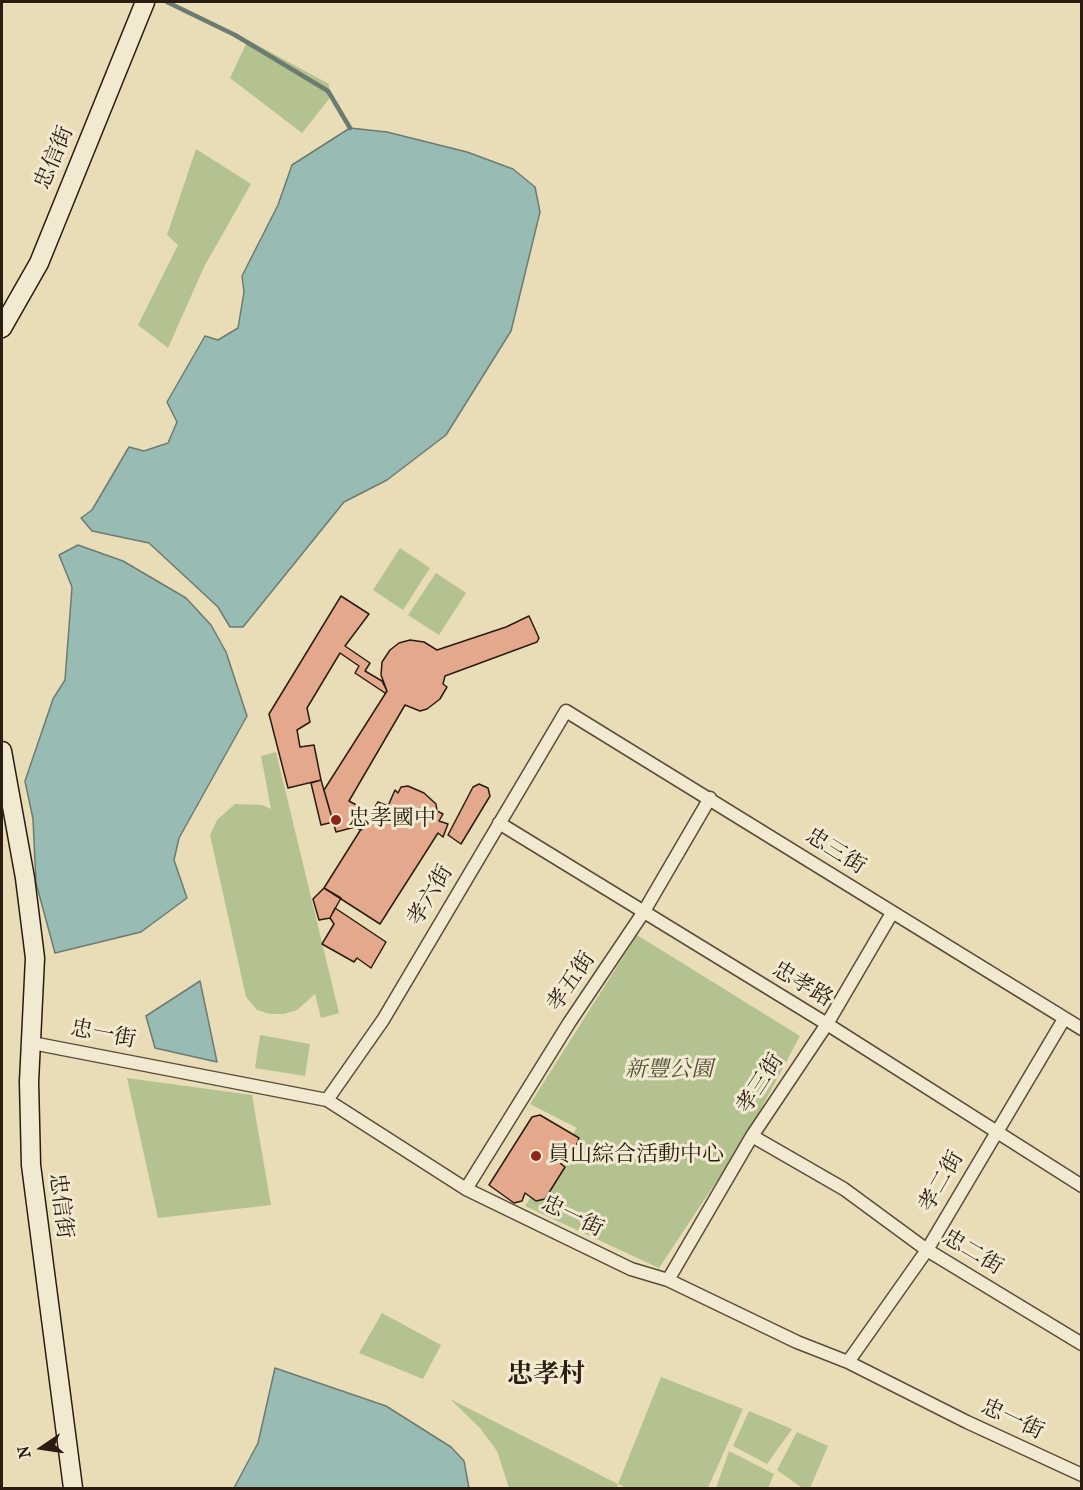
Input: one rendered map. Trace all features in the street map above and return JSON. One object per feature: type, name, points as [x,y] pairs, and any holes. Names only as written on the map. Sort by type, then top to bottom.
[{"type":"street","name":"忠信街","points":[[2,328],[39,263],[145,2]]},
{"type":"street","name":"忠三街","points":[[566,711],[1082,1029]]},
{"type":"street","name":"孝六街","points":[[327,1100],[383,1020],[566,711]]},
{"type":"street","name":"忠信街","points":[[2,751],[32,925],[35,958],[29,1082],[31,1165],[73,1488]]},
{"type":"street","name":"孝五街","points":[[466,1189],[569,1023],[643,913],[710,798]]},
{"type":"street","name":"忠孝路","points":[[499,823],[827,1024],[1082,1186]]},
{"type":"street","name":"孝三街","points":[[668,1280],[752,1136],[827,1024],[892,913]]},
{"type":"street","name":"孝二街","points":[[848,1362],[927,1250],[1064,1019]]},
{"type":"street","name":"忠一街","points":[[32,1043],[327,1100],[466,1189],[631,1269],[668,1280],[797,1342],[848,1362],[957,1418],[1082,1475]]},
{"type":"street","name":"忠二街","points":[[752,1136],[844,1189],[927,1250],[1082,1344]]},
{"type":"green space","points":[[248,40],[329,84],[329,99],[302,133],[230,78]]},
{"type":"green space","points":[[196,149],[251,184],[204,267],[168,348],[138,325],[178,245],[167,235]]},
{"type":"green space","points":[[400,548],[430,568],[403,610],[373,590]]},
{"type":"green space","points":[[436,573],[466,593],[439,635],[408,615]]},
{"type":"green space","points":[[276,752],[339,1013],[321,1018],[315,994],[297,1010],[284,1014],[270,1014],[257,1010],[246,997],[210,835],[217,820],[235,804],[262,805],[271,809],[261,756]]},
{"type":"green space","name":"新豐公園","points":[[637,935],[800,1036],[746,1137],[659,1268],[525,1206],[577,1128],[530,1104]]},
{"type":"green space","points":[[260,1035],[310,1044],[305,1076],[255,1068]]},
{"type":"green space","points":[[127,1078],[252,1095],[271,1205],[158,1218]]},
{"type":"green space","points":[[382,1313],[441,1345],[423,1379],[359,1353]]},
{"type":"green space","points":[[661,1377],[743,1409],[708,1488],[627,1488],[618,1484]]},
{"type":"green space","points":[[450,1399],[618,1484],[617,1488],[509,1488],[497,1451],[480,1428]]},
{"type":"green space","points":[[749,1411],[792,1429],[767,1464],[733,1446]]},
{"type":"green space","points":[[797,1432],[828,1446],[810,1488],[802,1488],[777,1470]]},
{"type":"green space","points":[[729,1451],[774,1474],[768,1488],[716,1488]]},
{"type":"water","points":[[350,128],[387,132],[467,152],[513,169],[535,187],[540,212],[511,331],[446,435],[387,480],[344,502],[243,627],[230,627],[218,607],[149,543],[92,531],[81,518],[92,510],[129,447],[144,451],[168,443],[177,422],[167,402],[205,336],[218,340],[238,328],[244,292],[242,276],[278,205],[292,165]]},
{"type":"water","points":[[78,545],[123,561],[186,598],[211,625],[226,652],[247,716],[179,838],[174,860],[187,898],[141,932],[55,953],[36,883],[33,819],[25,781],[53,699],[65,680],[72,587],[59,555]]},
{"type":"water","points":[[200,981],[217,1062],[155,1048],[146,1016]]},
{"type":"water","points":[[275,1368],[386,1406],[451,1447],[464,1461],[469,1488],[234,1488],[258,1443]]},
{"type":"building","points":[[341,596],[369,614],[345,646],[370,663],[365,671],[382,681],[387,691],[385,693],[355,673],[359,666],[340,653],[307,708],[310,722],[297,730],[300,747],[314,745],[321,780],[288,788],[269,714]]},
{"type":"building","points":[[529,616],[539,638],[537,642],[445,676],[443,684],[447,687],[440,699],[427,709],[420,711],[405,705],[349,801],[371,813],[361,830],[355,827],[336,832],[324,790],[387,691],[381,675],[382,662],[390,650],[399,643],[410,640],[424,642],[437,650],[506,627]]},
{"type":"building","points":[[321,780],[333,822],[321,825],[311,783]]},
{"type":"building","points":[[479,784],[488,788],[490,796],[461,844],[448,835],[473,787]]},
{"type":"building","points":[[408,786],[424,793],[436,804],[437,811],[443,814],[439,821],[448,824],[443,837],[438,833],[380,924],[324,888],[378,802],[388,806],[395,790],[398,793],[401,787]]},
{"type":"building","points":[[324,888],[341,898],[330,918],[319,920],[313,899]]},
{"type":"building","points":[[335,908],[386,942],[371,968],[357,958],[354,962],[322,944],[334,924],[330,918]]},
{"type":"building","name":"員山綜合活動中心","points":[[540,1115],[579,1138],[575,1149],[570,1149],[561,1164],[565,1167],[545,1199],[536,1201],[525,1193],[522,1201],[514,1203],[489,1185],[532,1117]]},
{"type":"waterway","points":[[167,2],[235,35],[328,91],[350,128]]},
{"type":"place","name":"忠孝國中","points":[[336,820]]},
{"type":"place","name":"員山綜合活動中心","points":[[536,1156]]},
{"type":"district","name":"忠孝村","points":[[546,1376]]}]
